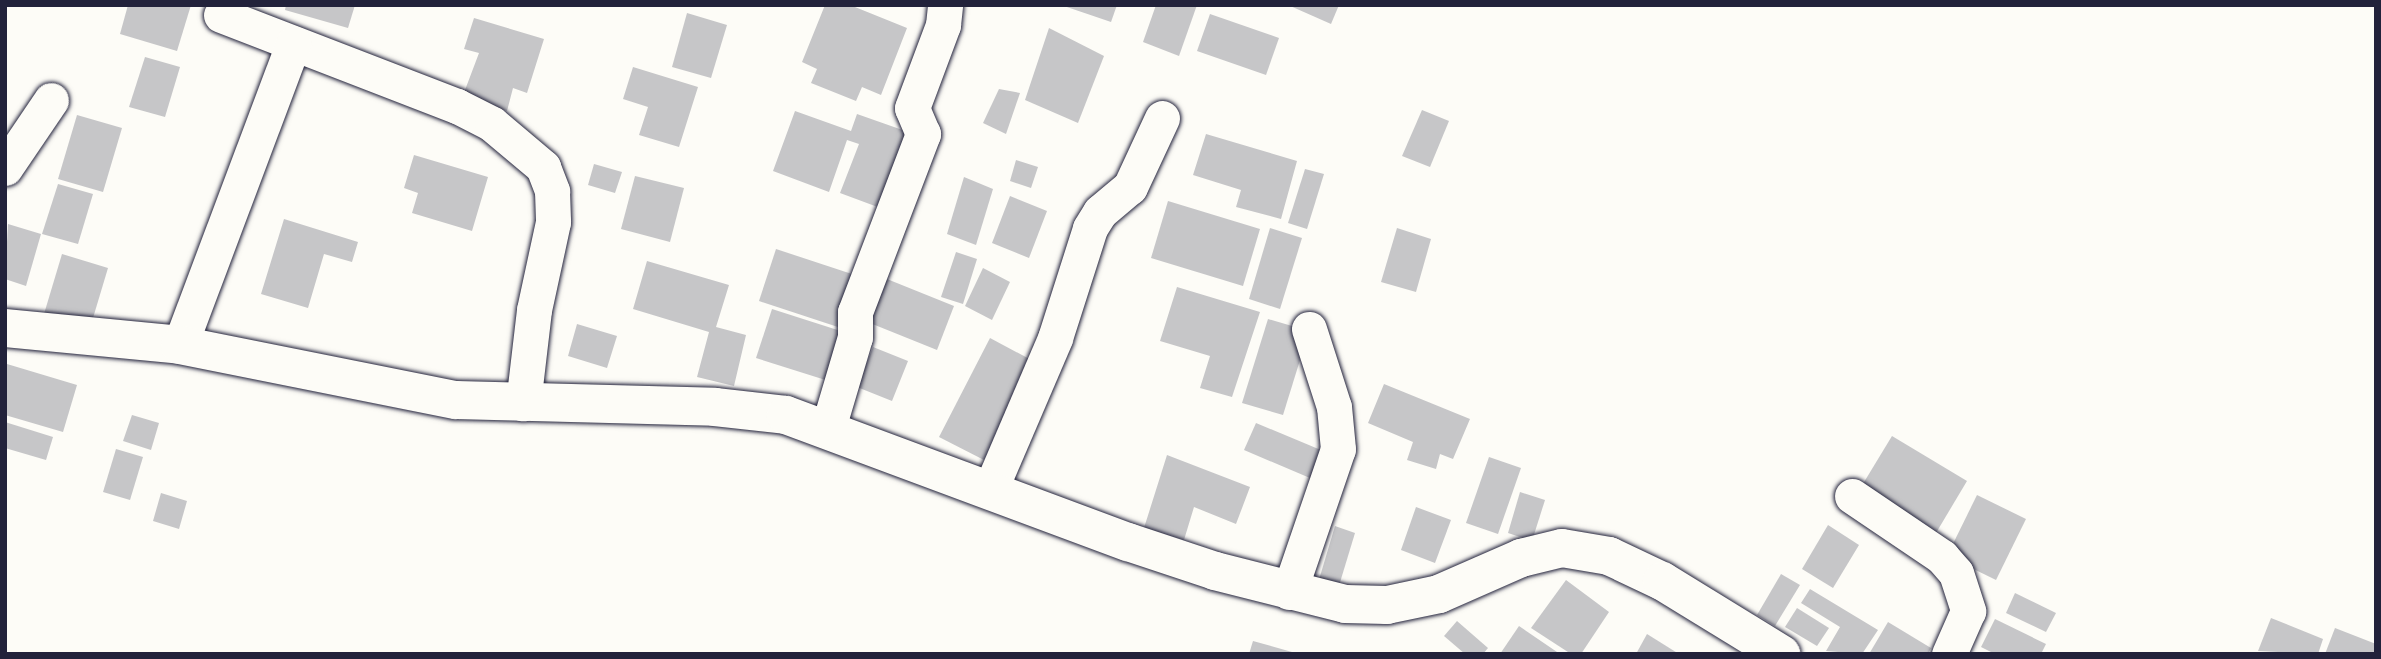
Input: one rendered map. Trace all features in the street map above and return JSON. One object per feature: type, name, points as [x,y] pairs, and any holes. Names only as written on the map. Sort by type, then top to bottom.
[{"type":"street","points":[[828,428],[855,337],[855,312],[923,134],[912,108],[943,24],[945,5]]},
{"type":"street","points":[[221,15],[457,106],[492,124],[543,167],[552,191],[553,222],[534,310],[523,403]]},
{"type":"street","points":[[180,345],[293,44]]},
{"type":"street","points":[[7,162],[51,100]]},
{"type":"street","points":[[990,490],[1047,360],[1090,229],[1100,212],[1130,187],[1162,118]]},
{"type":"street","points":[[5,328],[180,345],[456,400],[715,407],[786,415],[828,428],[1128,542],[1289,592],[1345,604],[1387,605],[1439,594],[1521,558],[1562,548],[1609,555],[1641,570],[1781,654]]},
{"type":"street","points":[[1289,592],[1338,449],[1334,407],[1309,329]]},
{"type":"street","points":[[1852,496],[1942,557],[1956,573],[1968,611],[1949,654]]},
{"type":"building","points":[[128,5],[191,5],[177,51],[120,34]]},
{"type":"building","points":[[286,5],[355,5],[348,28],[285,10]]},
{"type":"building","points":[[825,5],[850,5],[907,28],[881,95],[862,87],[856,101],[811,83],[817,69],[802,62]]},
{"type":"building","points":[[1061,5],[1117,5],[1111,22]]},
{"type":"building","points":[[1156,5],[1197,5],[1179,56],[1143,42]]},
{"type":"building","points":[[1288,5],[1339,5],[1331,24]]},
{"type":"building","points":[[687,13],[727,25],[711,78],[672,67]]},
{"type":"building","points":[[1210,14],[1279,38],[1266,75],[1197,51]]},
{"type":"building","points":[[474,18],[544,39],[527,93],[513,88],[507,111],[462,98],[479,53],[464,49]]},
{"type":"building","points":[[1049,28],[1104,56],[1078,123],[1025,100]]},
{"type":"building","points":[[145,57],[180,67],[165,117],[129,107]]},
{"type":"building","points":[[633,67],[698,87],[679,147],[639,135],[648,107],[623,99]]},
{"type":"building","points":[[999,89],[1020,93],[1006,134],[983,123]]},
{"type":"building","points":[[1422,110],[1449,121],[1430,167],[1402,156]]},
{"type":"building","points":[[795,111],[851,131],[857,114],[911,133],[883,209],[840,193],[859,144],[847,140],[829,192],[773,171]]},
{"type":"building","points":[[77,115],[122,128],[103,192],[58,179]]},
{"type":"building","points":[[1206,134],[1297,161],[1281,219],[1236,207],[1241,190],[1193,175]]},
{"type":"building","points":[[414,155],[488,177],[472,231],[412,213],[418,193],[404,188]]},
{"type":"building","points":[[1016,160],[1038,167],[1031,188],[1010,181]]},
{"type":"building","points":[[594,164],[622,172],[615,193],[588,185]]},
{"type":"building","points":[[1305,169],[1324,174],[1307,229],[1288,223]]},
{"type":"building","points":[[635,176],[684,188],[670,242],[621,229]]},
{"type":"building","points":[[964,177],[993,189],[976,245],[947,234]]},
{"type":"building","points":[[58,184],[93,194],[78,244],[42,234]]},
{"type":"building","points":[[1010,196],[1047,211],[1029,258],[992,243]]},
{"type":"building","points":[[1168,201],[1260,229],[1243,286],[1151,258]]},
{"type":"building","points":[[284,219],[358,242],[352,262],[324,254],[308,308],[261,294]]},
{"type":"building","points":[[8,224],[41,234],[26,286],[5,279]]},
{"type":"building","points":[[1270,228],[1302,238],[1280,309],[1249,299]]},
{"type":"building","points":[[1397,228],[1431,239],[1416,292],[1381,282]]},
{"type":"building","points":[[776,249],[861,277],[844,329],[759,301]]},
{"type":"building","points":[[956,252],[977,259],[963,304],[941,297]]},
{"type":"building","points":[[62,254],[108,268],[90,328],[44,314]]},
{"type":"building","points":[[647,261],[729,285],[716,327],[746,335],[734,386],[697,377],[709,332],[633,309]]},
{"type":"building","points":[[983,268],[1010,282],[992,320],[965,306]]},
{"type":"building","points":[[877,275],[954,306],[937,350],[860,319]]},
{"type":"building","points":[[1177,287],[1260,312],[1232,397],[1200,388],[1210,356],[1160,341]]},
{"type":"building","points":[[772,309],[850,334],[835,383],[756,358]]},
{"type":"building","points":[[1268,319],[1309,331],[1283,415],[1242,403]]},
{"type":"building","points":[[577,324],[617,336],[607,368],[568,356]]},
{"type":"building","points":[[990,338],[1035,362],[984,460],[939,437]]},
{"type":"building","points":[[873,347],[908,361],[892,401],[857,387]]},
{"type":"building","points":[[7,364],[77,385],[63,432],[5,415]]},
{"type":"building","points":[[1384,384],[1470,419],[1453,459],[1440,454],[1436,469],[1407,460],[1413,442],[1368,423]]},
{"type":"building","points":[[132,415],[159,423],[151,450],[123,441]]},
{"type":"building","points":[[5,422],[53,437],[46,460],[5,448]]},
{"type":"building","points":[[1256,423],[1328,453],[1317,481],[1244,450]]},
{"type":"building","points":[[1892,436],[1967,481],[1933,538],[1858,492]]},
{"type":"building","points":[[116,449],[143,457],[130,500],[103,492]]},
{"type":"building","points":[[1167,455],[1250,487],[1236,524],[1194,507],[1184,540],[1144,528]]},
{"type":"building","points":[[1489,457],[1521,468],[1498,534],[1466,523]]},
{"type":"building","points":[[1520,492],[1545,500],[1532,541],[1508,533]]},
{"type":"building","points":[[161,493],[187,501],[179,529],[153,521]]},
{"type":"building","points":[[1977,495],[2026,519],[1996,580],[1947,556]]},
{"type":"building","points":[[1416,507],[1451,520],[1435,563],[1401,550]]},
{"type":"building","points":[[1828,525],[1859,545],[1833,588],[1802,569]]},
{"type":"building","points":[[1335,526],[1355,533],[1338,589],[1318,583]]},
{"type":"building","points":[[1781,574],[1800,585],[1775,626],[1757,615]]},
{"type":"building","points":[[1566,580],[1609,612],[1581,654],[1571,654],[1531,628]]},
{"type":"building","points":[[1810,589],[1878,630],[1862,654],[1826,651],[1840,627],[1801,603]]},
{"type":"building","points":[[2015,593],[2056,613],[2046,632],[2006,613]]},
{"type":"building","points":[[1797,608],[1829,628],[1817,646],[1785,627]]},
{"type":"building","points":[[2271,618],[2323,639],[2318,654],[2258,651]]},
{"type":"building","points":[[1995,619],[2046,644],[2041,654],[1995,654],[1981,647]]},
{"type":"building","points":[[1457,621],[1488,648],[1483,654],[1465,654],[1444,636]]},
{"type":"building","points":[[1888,622],[1931,648],[1928,654],[1869,654]]},
{"type":"building","points":[[1519,626],[1560,654],[1500,654]]},
{"type":"building","points":[[2335,628],[2376,644],[2376,654],[2325,654]]},
{"type":"building","points":[[1647,634],[1679,654],[1636,654]]},
{"type":"building","points":[[1253,641],[1292,652],[1292,654],[1249,654]]}]
